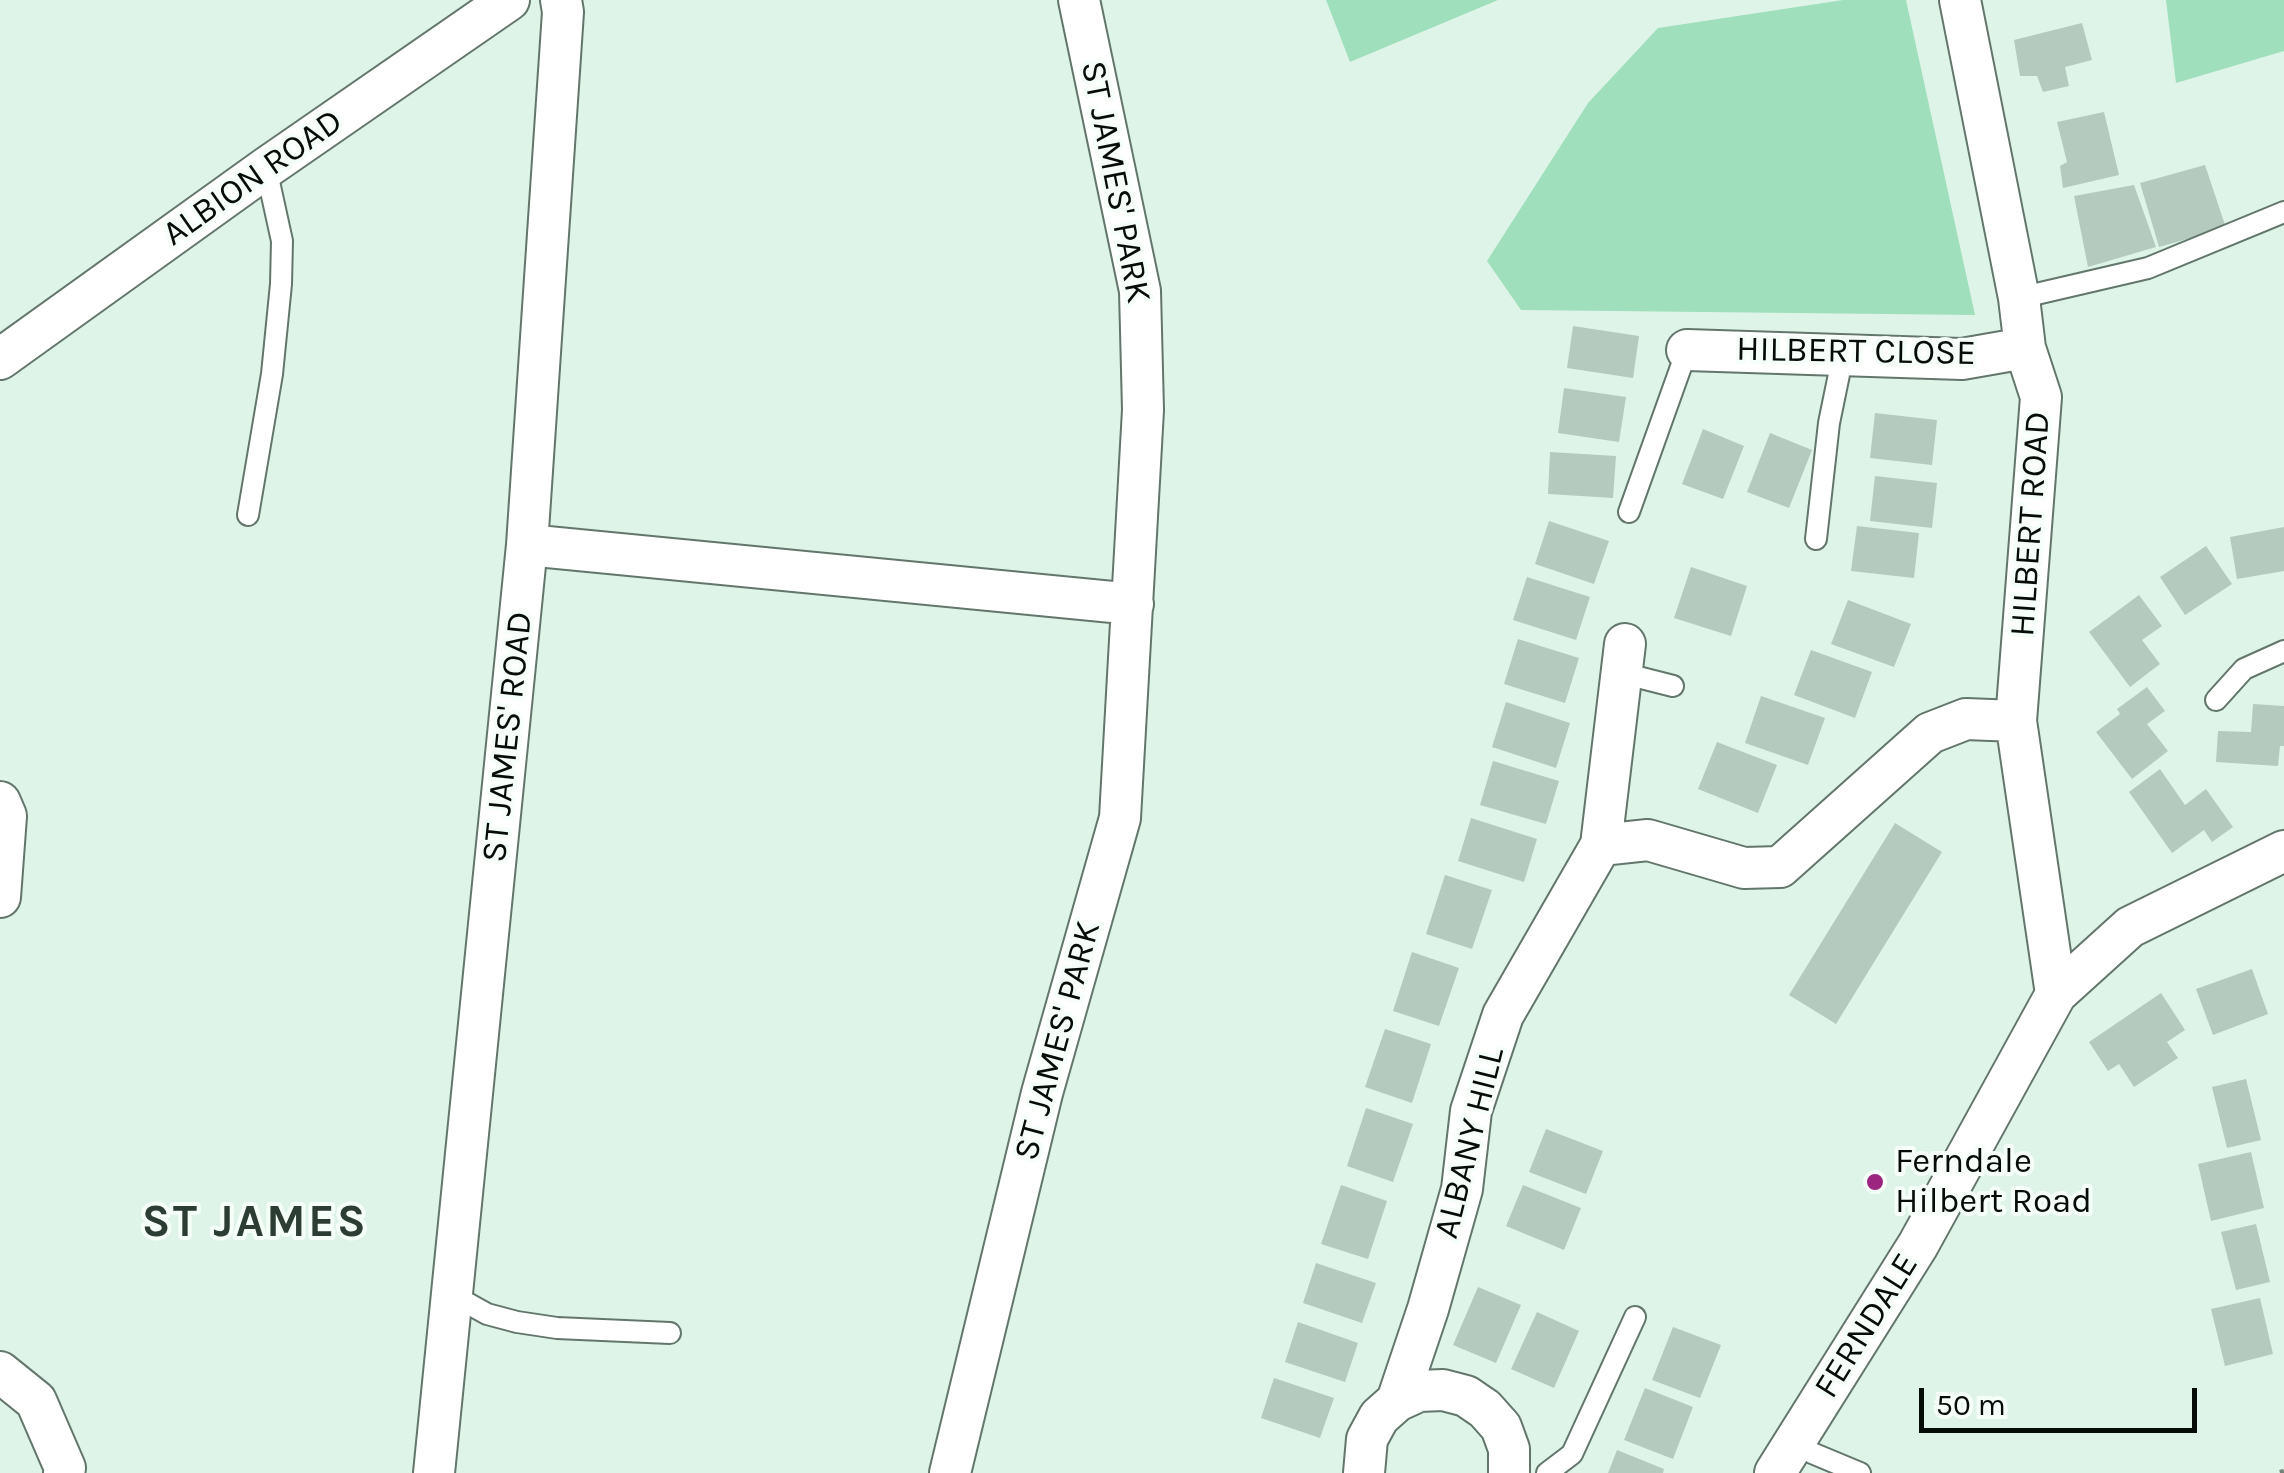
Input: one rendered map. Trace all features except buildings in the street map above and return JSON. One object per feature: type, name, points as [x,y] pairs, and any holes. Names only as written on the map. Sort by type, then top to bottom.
[{"type":"street","name":"ALBION ROAD","points":[[0,359],[509,0]]},
{"type":"street","name":"ST JAMES' ROAD","points":[[434,1473],[527,545],[564,12],[561,0]]},
{"type":"street","name":"ST JAMES' PARK","points":[[950,1473],[1042,1093],[1120,818],[1144,410],[1140,291],[1079,0]]},
{"type":"street","name":"HILBERT ROAD","points":[[1960,0],[2019,298],[2025,348],[2041,398],[2016,721],[2056,994]]},
{"type":"street","name":"HILBERT CLOSE","points":[[1686,350],[1962,359],[2025,348]]},
{"type":"street","points":[[527,545],[1133,604]]},
{"type":"street","name":"ALBANY HILL","points":[[1364,1473],[1367,1439],[1379,1417],[1397,1401],[1428,1309],[1462,1189],[1471,1111],[1503,1015],[1601,845],[1624,658]]},
{"type":"street","points":[[1601,845],[1648,840],[1744,868],[1780,867],[1930,733],[1966,720],[2016,721]]},
{"type":"street","points":[[0,802],[6,816],[0,897]]},
{"type":"street","name":"FERNDALE","points":[[1775,1473],[1918,1245],[2056,994],[2130,928],[2280,866]]},
{"type":"street","points":[[0,1372],[36,1401],[64,1473]]},
{"type":"street","points":[[1397,1401],[1419,1392],[1443,1390],[1466,1396],[1486,1409],[1500,1427],[1509,1450],[1509,1473]]},
{"type":"lane","points":[[248,515],[272,374],[281,284],[282,241],[266,168]]},
{"type":"lane","points":[[2019,298],[2148,268],[2284,212]]},
{"type":"lane","points":[[1629,512],[1686,350]]},
{"type":"lane","points":[[1816,539],[1829,423],[1843,356]]},
{"type":"lane","points":[[2216,700],[2244,669],[2284,651]]},
{"type":"lane","points":[[1624,658],[1672,686]]},
{"type":"lane","points":[[451,1294],[488,1314],[517,1322],[670,1334]]},
{"type":"lane","points":[[1547,1473],[1572,1454],[1635,1318]]},
{"type":"lane","points":[[1796,1438],[1812,1453],[1860,1473]]},
{"type":"green space","points":[[1326,0],[1498,0],[1350,62]]},
{"type":"green space","points":[[1843,0],[1906,0],[1975,315],[1521,310],[1487,261],[1588,103],[1658,28]]},
{"type":"green space","points":[[2166,0],[2284,0],[2284,51],[2176,83]]},
{"type":"place","name":"Ferndale Hilbert Road","points":[[1875,1182]]},
{"type":"district","name":"ST JAMES","points":[[255,1223]]}]
